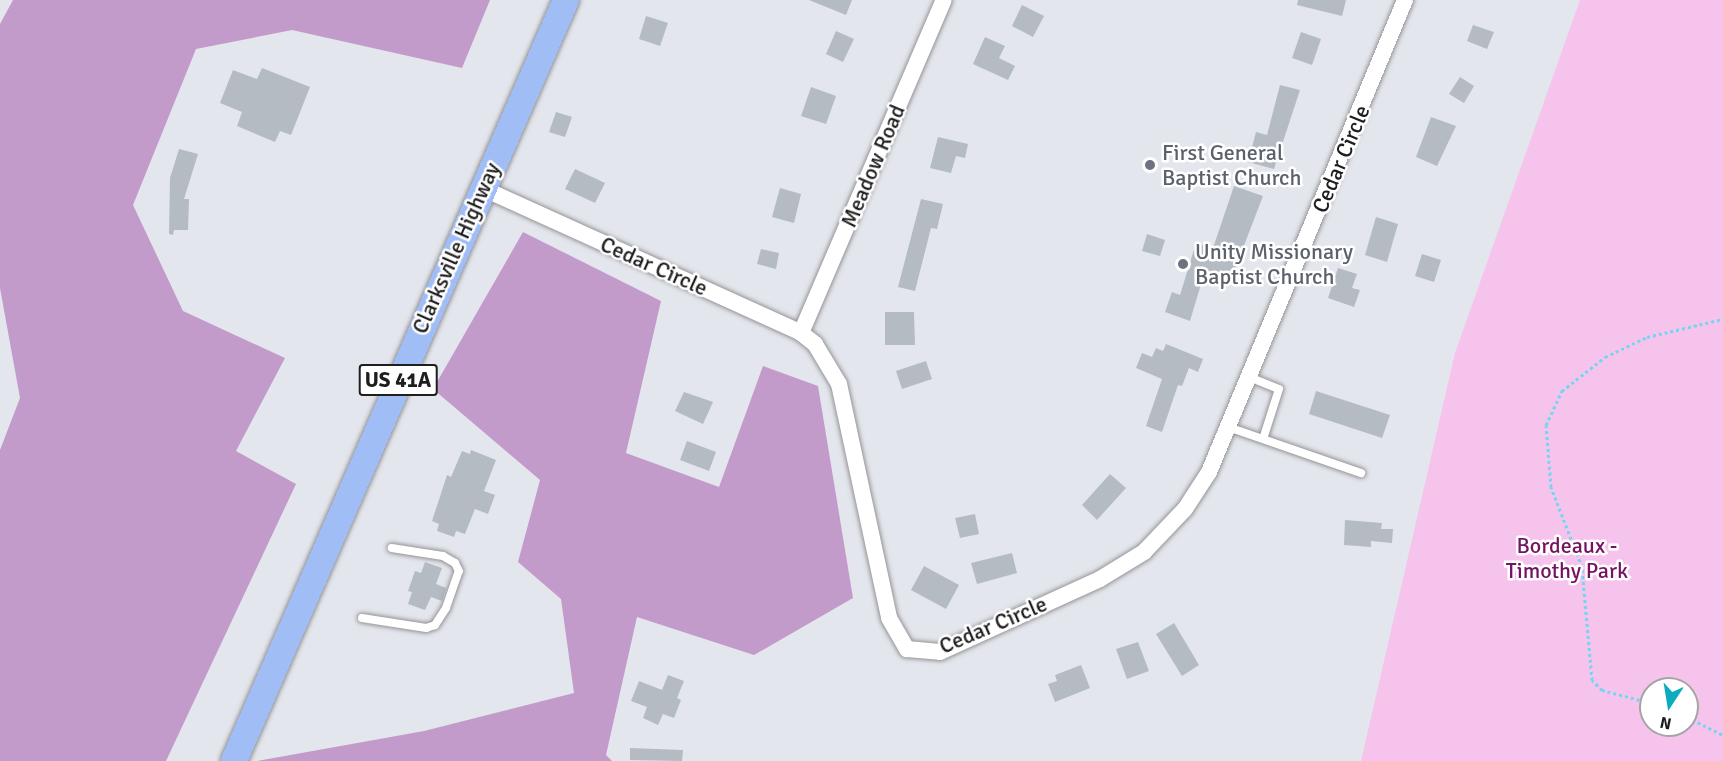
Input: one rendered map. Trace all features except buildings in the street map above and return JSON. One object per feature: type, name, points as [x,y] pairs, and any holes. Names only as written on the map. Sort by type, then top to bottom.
[{"type":"main road","name":"Clarksville Highway","points":[[234,761],[482,188],[566,0]]},
{"type":"street","name":"Meadow Road","points":[[801,333],[945,0]]},
{"type":"street","name":"Cedar Circle","points":[[482,188],[801,333],[823,353],[839,384],[882,599],[907,649],[940,652],[1100,579],[1144,552],[1185,509],[1209,472],[1405,0]]},
{"type":"lane","points":[[1249,377],[1279,389],[1263,439]]},
{"type":"lane","points":[[1228,427],[1361,473]]},
{"type":"lane","points":[[362,618],[426,628],[435,625],[446,608],[459,571],[455,562],[443,556],[392,548]]},
{"type":"path","points":[[1639,700],[1602,690],[1592,680],[1582,567],[1551,487],[1546,425],[1562,390],[1605,357],[1647,337],[1723,319]]},
{"type":"path","points":[[1699,723],[1723,735]]},
{"type":"shaded area","points":[[13,0],[490,0],[462,68],[292,30],[196,49],[133,205],[183,311],[285,358],[236,451],[296,484],[166,761],[0,761],[0,450],[20,398],[0,288],[0,24]]},
{"type":"shaded area","points":[[523,232],[661,301],[626,453],[719,487],[763,366],[818,386],[853,598],[754,655],[637,617],[606,755],[612,761],[257,761],[424,731],[574,693],[561,599],[518,562],[540,480],[433,389]]},
{"type":"green space","name":"Bordeaux - Timothy Park","points":[[1580,0],[1723,0],[1723,761],[1361,761],[1455,353]]},
{"type":"place","name":"First General Baptist Church","points":[[1150,165]]},
{"type":"place","name":"Unity Missionary Baptist Church","points":[[1183,264]]}]
